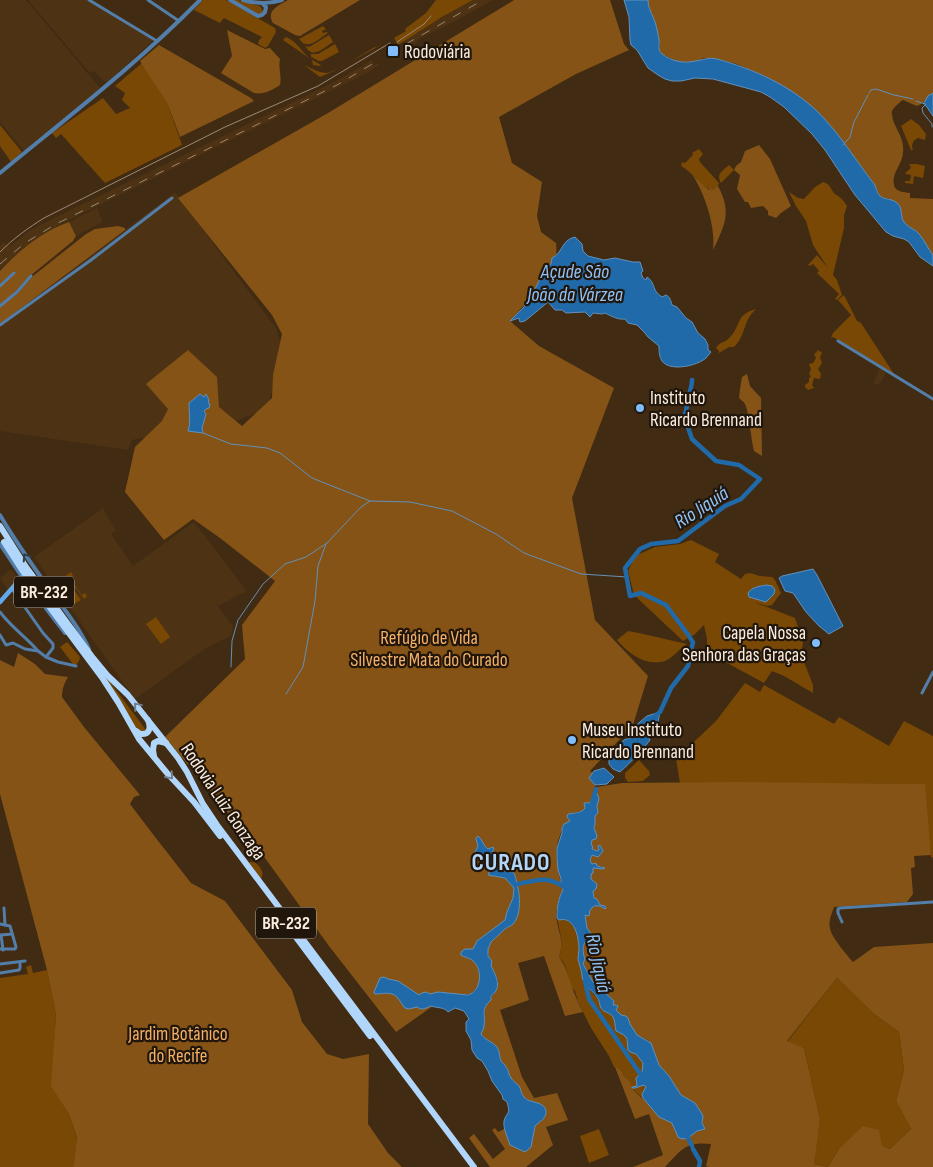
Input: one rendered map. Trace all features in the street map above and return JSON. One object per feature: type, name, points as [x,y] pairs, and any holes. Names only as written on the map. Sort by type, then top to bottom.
[{"type":"highway","name":"Rodovia Luiz Gonzaga","points":[[0,526],[26,567],[92,656],[107,675],[128,694],[166,743],[187,772],[203,804],[217,825],[474,1167]]},
{"type":"highway","name":"Rodovia Luiz Gonzaga","points":[[0,535],[22,570],[103,679],[144,745],[203,813],[469,1167]]},
{"type":"highway","points":[[133,728],[140,734],[146,734],[150,727],[148,719]]},
{"type":"highway","points":[[154,757],[154,743],[158,741],[166,743]]},
{"type":"main road","points":[[0,602],[22,577]]},
{"type":"street","points":[[89,0],[157,42]]},
{"type":"street","points":[[148,0],[179,22]]},
{"type":"street","points":[[0,173],[104,88],[179,22],[200,0]]},
{"type":"street","points":[[230,0],[258,16],[265,12],[266,8],[263,4]]},
{"type":"street","points":[[243,0],[263,4],[282,0]]},
{"type":"street","points":[[0,325],[172,198]]},
{"type":"street","points":[[0,286],[14,273]]},
{"type":"street","points":[[0,306],[17,292],[31,276]]},
{"type":"street","points":[[838,341],[933,399]]},
{"type":"street","points":[[0,515],[48,588],[81,632],[92,656]]},
{"type":"street","points":[[0,544],[22,577],[78,650],[103,679]]},
{"type":"street","points":[[48,588],[53,584]]},
{"type":"street","points":[[12,589],[54,645],[46,657]]},
{"type":"street","points":[[53,594],[58,591]]},
{"type":"street","points":[[0,612],[8,623],[46,657],[76,666]]},
{"type":"street","points":[[0,636],[6,645],[13,643],[25,649],[38,650]]},
{"type":"street","points":[[922,693],[933,672]]},
{"type":"street","points":[[842,922],[837,912],[840,908],[933,902]]},
{"type":"street","points":[[4,908],[5,925]]},
{"type":"street","points":[[0,924],[10,926],[16,947],[11,950],[1,950],[1,935],[12,934]]},
{"type":"street","points":[[0,964],[25,961]]},
{"type":"street","points":[[0,973],[19,970],[20,962]]},
{"type":"shaded area","points":[[0,0],[26,0],[100,88],[24,151],[0,122]]},
{"type":"shaded area","points":[[28,0],[87,0],[154,40],[106,83],[94,71],[90,73]]},
{"type":"shaded area","points":[[203,0],[226,0],[275,28],[276,32],[265,48],[258,44],[262,37],[224,18],[220,23],[194,10]]},
{"type":"shaded area","points":[[231,0],[260,6],[263,11],[261,14],[258,14]]},
{"type":"shaded area","points":[[436,0],[473,0],[398,45],[394,38],[406,31],[405,29],[426,13]]},
{"type":"shaded area","points":[[473,0],[493,0],[419,39],[415,44],[411,45],[410,43],[406,45],[404,41]]},
{"type":"shaded area","points":[[323,26],[326,29],[322,31],[323,33],[328,33],[314,42],[305,44],[299,39]]},
{"type":"shaded area","points":[[329,35],[333,42],[319,51],[313,53],[305,46],[309,47]]},
{"type":"shaded area","points":[[286,37],[321,65],[313,65],[312,60],[283,40]]},
{"type":"shaded area","points":[[335,44],[339,52],[322,61],[311,57],[311,54],[318,54]]},
{"type":"shaded area","points":[[379,46],[320,77],[304,65],[327,73]]},
{"type":"shaded area","points":[[372,60],[375,65],[378,63],[379,65],[369,72],[57,226],[25,247],[0,269],[0,246],[4,242],[9,247],[29,231],[56,217],[332,83]]},
{"type":"shaded area","points":[[142,63],[168,105],[182,145],[105,183],[61,134],[56,138],[52,133],[103,98],[116,114],[130,108],[122,100],[125,93],[115,86]]},
{"type":"shaded area","points":[[911,119],[926,134],[925,140],[918,138],[914,141],[913,150],[911,150],[901,126]]},
{"type":"shaded area","points":[[0,125],[22,152],[11,162],[0,146]]},
{"type":"shaded area","points":[[699,149],[703,154],[699,159],[700,162],[719,183],[712,190],[704,186],[681,166],[682,162],[685,163],[693,155],[692,153]]},
{"type":"shaded area","points":[[909,164],[925,166],[923,178],[914,176],[913,184],[905,183],[905,181],[910,181],[911,175],[905,173],[911,168]]},
{"type":"shaded area","points":[[729,165],[734,170],[721,183],[719,175]]},
{"type":"shaded area","points":[[823,182],[829,185],[847,206],[833,275],[837,280],[842,295],[837,300],[835,299],[839,294],[817,273],[819,271],[813,264],[808,265],[817,255],[828,268],[813,245],[806,221],[789,192],[798,198],[804,199],[815,187]]},
{"type":"shaded area","points":[[175,192],[276,328],[284,356],[266,409],[233,422],[132,440],[128,450],[0,431],[0,325]]},
{"type":"shaded area","points":[[97,208],[103,222],[76,236],[69,222]]},
{"type":"shaded area","points":[[844,295],[857,321],[861,323],[894,374],[833,337],[831,338],[833,333],[851,315],[838,300]]},
{"type":"shaded area","points":[[756,309],[748,319],[741,337],[734,347],[729,347],[719,353],[716,348],[717,346],[732,335],[744,315]]},
{"type":"shaded area","points":[[817,350],[822,352],[820,358],[822,363],[818,369],[821,374],[820,379],[814,378],[812,385],[814,388],[808,390],[805,385],[811,377],[809,364],[813,363],[816,358],[814,354]]},
{"type":"shaded area","points":[[880,369],[886,373],[879,385],[873,383]]},
{"type":"shaded area","points":[[103,508],[116,531],[111,534],[133,566],[194,522],[247,591],[218,606],[233,626],[231,636],[203,650],[135,699],[34,557]]},
{"type":"shaded area","points":[[691,540],[719,554],[715,562],[741,579],[745,574],[750,573],[772,577],[775,580],[781,593],[772,605],[767,606],[754,602],[795,618],[803,643],[801,654],[813,685],[813,693],[772,671],[764,683],[707,652],[704,625],[694,635],[683,641],[634,595],[628,571],[635,556],[655,547],[680,544]]},
{"type":"shaded area","points":[[11,569],[16,576],[16,580],[8,590],[0,578]]},
{"type":"shaded area","points":[[71,572],[73,576],[70,579],[82,595],[85,593],[87,596],[84,599],[72,583],[62,590],[58,585],[59,581]]},
{"type":"shaded area","points":[[74,590],[81,600],[74,604],[67,595]]},
{"type":"shaded area","points":[[156,617],[170,637],[161,644],[146,624]]},
{"type":"shaded area","points":[[628,631],[687,644],[665,661],[651,662],[638,658],[626,650],[617,640]]},
{"type":"shaded area","points":[[67,642],[80,657],[76,665],[73,664],[60,647]]},
{"type":"shaded area","points":[[104,674],[146,730],[141,732],[133,726]]},
{"type":"shaded area","points":[[745,683],[760,692],[764,685],[834,724],[839,717],[889,746],[904,721],[933,736],[933,857],[931,858],[924,784],[680,783],[676,759],[716,721]]},
{"type":"shaded area","points":[[639,760],[649,771],[650,775],[643,781],[628,782],[625,778],[625,773]]},
{"type":"shaded area","points":[[247,862],[255,862],[259,866],[262,872],[261,879]]},
{"type":"shaded area","points":[[557,918],[573,925],[579,941],[579,959],[584,983],[596,997],[601,1009],[611,1014],[617,1032],[627,1039],[628,1050],[637,1055],[643,1063],[642,1072],[636,1078],[637,1086],[635,1088],[644,1085],[646,1087],[643,1098],[631,1088],[629,1080],[621,1070],[614,1067],[578,1002],[565,965],[559,957],[561,942]]},
{"type":"shaded area","points":[[31,965],[33,973],[47,970],[56,1015],[52,1086],[69,1114],[77,1139],[73,1167],[0,1167],[0,978],[28,974],[26,967]]},
{"type":"shaded area","points":[[837,978],[873,1013],[899,1032],[904,1070],[896,1101],[911,1129],[890,1149],[882,1146],[839,1149],[828,1167],[813,1164],[820,1119],[804,1048],[787,1042]]},
{"type":"shaded area","points":[[599,1129],[609,1155],[589,1163],[580,1136]]},
{"type":"green space","points":[[288,0],[360,0],[300,36],[273,23],[271,19],[274,9]]},
{"type":"green space","name":"Refúgio de Vida Silvestre Mata do Curado","points":[[514,0],[610,0],[624,44],[629,50],[576,74],[499,117],[512,163],[542,182],[537,216],[541,232],[556,243],[555,260],[547,267],[534,292],[510,321],[539,346],[614,388],[572,498],[595,620],[648,676],[633,725],[590,771],[593,773],[589,778],[595,785],[593,802],[585,803],[584,810],[567,815],[570,821],[562,826],[558,843],[557,862],[563,890],[558,901],[556,914],[561,943],[559,957],[565,966],[575,996],[583,1012],[565,1016],[544,956],[518,963],[529,1000],[500,1010],[522,1077],[534,1098],[557,1093],[568,1120],[546,1127],[553,1145],[526,1167],[490,1167],[469,1138],[474,1134],[493,1159],[505,1149],[492,1130],[495,1128],[498,1132],[504,1129],[517,1149],[522,1150],[531,1142],[535,1125],[539,1122],[532,1101],[523,1097],[520,1088],[509,1076],[498,1049],[481,1034],[484,1026],[486,1006],[496,991],[498,983],[490,964],[488,949],[491,942],[514,922],[517,917],[519,904],[519,891],[514,873],[501,871],[493,866],[491,856],[494,848],[488,849],[476,839],[478,846],[473,859],[486,858],[491,869],[488,875],[505,878],[514,888],[513,898],[505,920],[477,941],[467,958],[474,961],[477,966],[480,977],[479,985],[471,994],[438,992],[433,994],[433,1006],[396,1032],[329,946],[262,854],[165,737],[245,659],[242,625],[275,581],[193,519],[164,540],[125,492],[135,447],[162,421],[168,409],[146,384],[188,350],[217,377],[219,407],[242,426],[272,398],[273,375],[282,334],[272,315],[178,198],[328,113]],"holes":[[[200,394],[204,397],[206,395],[209,400],[204,411],[206,414],[202,428],[203,432],[188,431],[190,424],[189,403]]]},
{"type":"green space","points":[[648,0],[933,0],[933,93],[917,106],[902,100],[892,110],[892,113],[903,147],[901,161],[894,176],[894,185],[898,190],[910,193],[910,198],[933,199],[933,255],[915,230],[905,224],[900,208],[890,199],[879,195],[875,185],[831,126],[780,86],[767,77],[737,64],[714,58],[704,58],[694,62],[676,61],[662,54],[659,51],[660,44]]},
{"type":"green space","points":[[227,30],[265,49],[270,48],[280,59],[280,85],[268,92],[254,93],[221,73],[232,56]]},
{"type":"green space","points":[[159,45],[254,101],[180,137],[168,105],[140,61]]},
{"type":"green space","points":[[759,145],[770,159],[791,206],[776,218],[768,215],[768,211],[763,206],[751,208],[737,189],[740,175],[734,170],[736,166],[741,162],[745,151]]},
{"type":"green space","points":[[693,176],[709,190],[718,186],[725,203],[724,226],[713,250],[713,232],[709,212],[702,192]]},
{"type":"green space","points":[[69,222],[76,236],[73,241],[30,276],[0,305],[0,271],[31,242]]},
{"type":"green space","points":[[118,226],[125,228],[125,230],[0,324],[0,307],[18,293],[33,276],[86,234],[95,229]]},
{"type":"green space","points":[[747,374],[750,386],[761,398],[762,456],[754,451],[746,408],[739,398],[742,377]]},
{"type":"green space","name":"Jardim Botânico do Recife","points":[[18,653],[35,664],[45,674],[68,677],[62,691],[62,697],[140,795],[134,797],[130,804],[191,883],[225,901],[292,990],[302,1022],[327,1054],[343,1059],[369,1054],[368,1124],[388,1153],[402,1167],[73,1167],[77,1138],[69,1114],[51,1086],[56,1015],[47,970],[0,794],[0,660],[14,667]]},
{"type":"green space","points":[[622,783],[925,784],[931,855],[914,856],[915,867],[911,868],[913,894],[907,902],[834,907],[830,918],[830,926],[836,941],[853,962],[874,947],[933,943],[933,1167],[828,1167],[709,1167],[706,1166],[711,1144],[703,1143],[690,1145],[685,1148],[665,1167],[633,1167],[663,1155],[649,1114],[635,1119],[615,1067],[621,1070],[629,1080],[633,1090],[649,1104],[659,1117],[672,1123],[678,1137],[688,1138],[697,1131],[703,1130],[702,1114],[697,1106],[681,1095],[669,1076],[659,1065],[649,1041],[637,1035],[624,1016],[619,1014],[616,1006],[613,1005],[614,1001],[593,982],[583,964],[585,959],[584,945],[592,935],[587,928],[585,915],[595,906],[605,906],[600,905],[597,899],[594,898],[593,891],[597,884],[591,880],[593,868],[602,869],[604,867],[597,866],[596,863],[592,864],[590,860],[592,855],[597,857],[603,851],[601,846],[598,846],[599,850],[597,851],[592,849],[593,846],[591,844],[592,840],[595,839],[595,816],[598,813],[599,799],[596,792],[597,787]],"holes":[[[837,978],[873,1013],[899,1032],[904,1070],[896,1101],[911,1129],[890,1149],[882,1146],[879,1130],[863,1126],[839,1149],[828,1167],[814,1164],[820,1119],[804,1048],[787,1041]]]},
{"type":"water","points":[[624,0],[648,0],[662,54],[682,62],[711,58],[717,59],[758,73],[784,86],[818,112],[841,138],[875,185],[880,196],[896,202],[900,206],[904,222],[922,237],[933,255],[933,266],[920,257],[909,242],[886,232],[855,195],[812,134],[784,107],[770,97],[761,92],[713,79],[695,78],[672,81],[665,79],[648,68],[637,50],[631,45],[629,17]]},
{"type":"water","points":[[933,93],[933,116],[924,103],[928,96]]},
{"type":"water","name":"Açude São João da Várzea","points":[[575,237],[582,244],[583,251],[588,256],[604,260],[615,258],[640,262],[643,278],[646,280],[647,277],[650,279],[656,292],[662,297],[666,295],[672,305],[677,307],[692,322],[698,333],[705,339],[708,350],[711,352],[707,357],[702,361],[684,367],[671,366],[662,361],[659,346],[637,325],[605,313],[593,313],[590,317],[585,312],[566,313],[562,310],[555,310],[548,302],[525,321],[520,322],[519,318],[510,321],[524,307],[547,267],[551,264],[552,258],[556,256],[567,241]]},
{"type":"water","points":[[200,394],[204,397],[206,394],[210,404],[209,408],[204,411],[206,414],[202,428],[203,433],[188,431],[190,421],[189,403]]},
{"type":"water","points":[[813,569],[843,626],[829,634],[806,612],[793,593],[785,591],[779,578]]},
{"type":"water","points":[[767,585],[772,586],[775,590],[774,594],[766,602],[749,597],[748,593],[752,589]]},
{"type":"water","points":[[660,712],[658,722],[635,735],[635,738],[648,736],[650,740],[647,744],[620,772],[613,769],[609,764],[609,758],[624,740],[633,737],[636,731],[634,727],[647,716]]},
{"type":"water","points":[[604,768],[614,777],[607,784],[595,785],[589,778],[594,771]]},
{"type":"water","name":"Rio Jiquiá","points":[[595,788],[599,799],[594,828],[597,836],[596,839],[592,840],[591,845],[593,846],[592,849],[597,851],[600,845],[603,851],[598,857],[592,855],[590,860],[592,864],[596,863],[597,866],[605,868],[593,868],[591,879],[597,884],[596,889],[593,891],[594,898],[597,899],[600,905],[606,908],[594,906],[590,910],[589,916],[585,915],[587,928],[592,935],[590,940],[584,944],[585,959],[583,964],[593,982],[614,1001],[613,1005],[618,1006],[616,1010],[628,1018],[637,1035],[651,1043],[659,1065],[669,1076],[681,1095],[695,1103],[702,1114],[702,1123],[705,1129],[697,1131],[688,1138],[682,1139],[678,1137],[672,1123],[659,1117],[643,1098],[642,1094],[646,1087],[644,1085],[632,1088],[637,1086],[636,1078],[642,1072],[643,1063],[636,1054],[628,1050],[627,1039],[616,1031],[613,1017],[602,1010],[595,994],[584,983],[578,959],[579,945],[575,929],[569,921],[557,918],[558,904],[563,890],[557,858],[557,848],[562,828],[564,824],[570,821],[567,817],[568,814],[582,811],[585,808],[584,803],[593,801]]},
{"type":"water","points":[[478,836],[488,849],[494,848],[491,856],[493,866],[502,871],[514,873],[519,892],[519,907],[516,920],[491,942],[488,949],[488,956],[492,961],[491,966],[497,978],[497,986],[491,996],[491,1000],[484,1009],[484,1027],[481,1034],[497,1048],[501,1061],[507,1068],[511,1078],[519,1086],[524,1097],[545,1108],[544,1118],[535,1126],[531,1147],[525,1152],[510,1145],[504,1124],[509,1111],[507,1102],[503,1099],[492,1081],[482,1061],[477,1058],[472,1050],[471,1040],[466,1031],[466,1022],[469,1019],[464,1011],[455,1008],[448,1012],[443,1008],[431,1006],[424,1009],[417,1007],[409,1009],[405,1008],[395,995],[389,993],[375,994],[374,992],[380,978],[384,977],[398,981],[419,995],[426,992],[430,994],[438,992],[468,995],[476,989],[479,979],[478,968],[472,960],[461,955],[461,952],[465,949],[473,949],[477,941],[505,920],[513,898],[514,888],[505,878],[488,875],[491,869],[486,858],[472,858],[478,846],[476,839]]},
{"type":"waterway","points":[[869,93],[871,90],[876,89],[913,99]]},
{"type":"waterway","points":[[843,145],[850,137],[854,122],[868,95]]},
{"type":"waterway","points":[[916,101],[925,104]]},
{"type":"waterway","points":[[925,105],[922,108],[923,113],[932,124],[932,127]]},
{"type":"waterway","name":"Rio Jiquiá","points":[[689,636],[666,605],[641,593],[630,596],[625,568],[640,549],[651,544],[678,541],[725,506],[741,499],[760,479],[739,465],[716,461],[692,439],[684,416],[692,380]]},
{"type":"waterway","points":[[203,433],[231,444],[267,448],[280,453],[312,478],[370,501],[410,502],[452,511],[496,534],[524,553],[581,574],[627,577]]},
{"type":"waterway","points":[[231,667],[232,641],[238,620],[263,584],[285,564],[306,557],[327,543],[361,507],[370,501]]},
{"type":"waterway","points":[[286,694],[303,667],[315,601],[318,566],[326,544]]},
{"type":"waterway","name":"Rio Jiquiá","points":[[656,715],[660,712],[671,688],[688,666],[693,642],[690,638]]},
{"type":"waterway","name":"Rio Jiquiá","points":[[591,807],[596,789]]},
{"type":"waterway","points":[[518,884],[547,880],[566,888]]},
{"type":"waterway","name":"Rio Jiquiá","points":[[585,981],[589,999],[643,1078]]},
{"type":"waterway","name":"Rio Jiquiá","points":[[686,1134],[692,1146]]},
{"type":"waterway","name":"Rio Jiquiá","points":[[693,1149],[700,1161],[699,1167]]},
{"type":"tram line","points":[[397,42],[424,24],[431,16]]},
{"type":"tram line","points":[[0,252],[44,218],[225,127],[318,86],[390,43]]},
{"type":"railway","points":[[406,44],[483,0]]},
{"type":"railway","points":[[0,264],[25,243],[56,224],[337,85],[374,63]]},
{"type":"place","name":"Rodoviária","points":[[393,51]]},
{"type":"place","name":"Instituto Ricardo Brennand","points":[[640,408]]},
{"type":"place","name":"Capela Nossa Senhora das Graças","points":[[816,643]]},
{"type":"place","name":"Museu Instituto Ricardo Brennand","points":[[572,740]]},
{"type":"district","name":"CURADO","points":[[511,862]]}]
